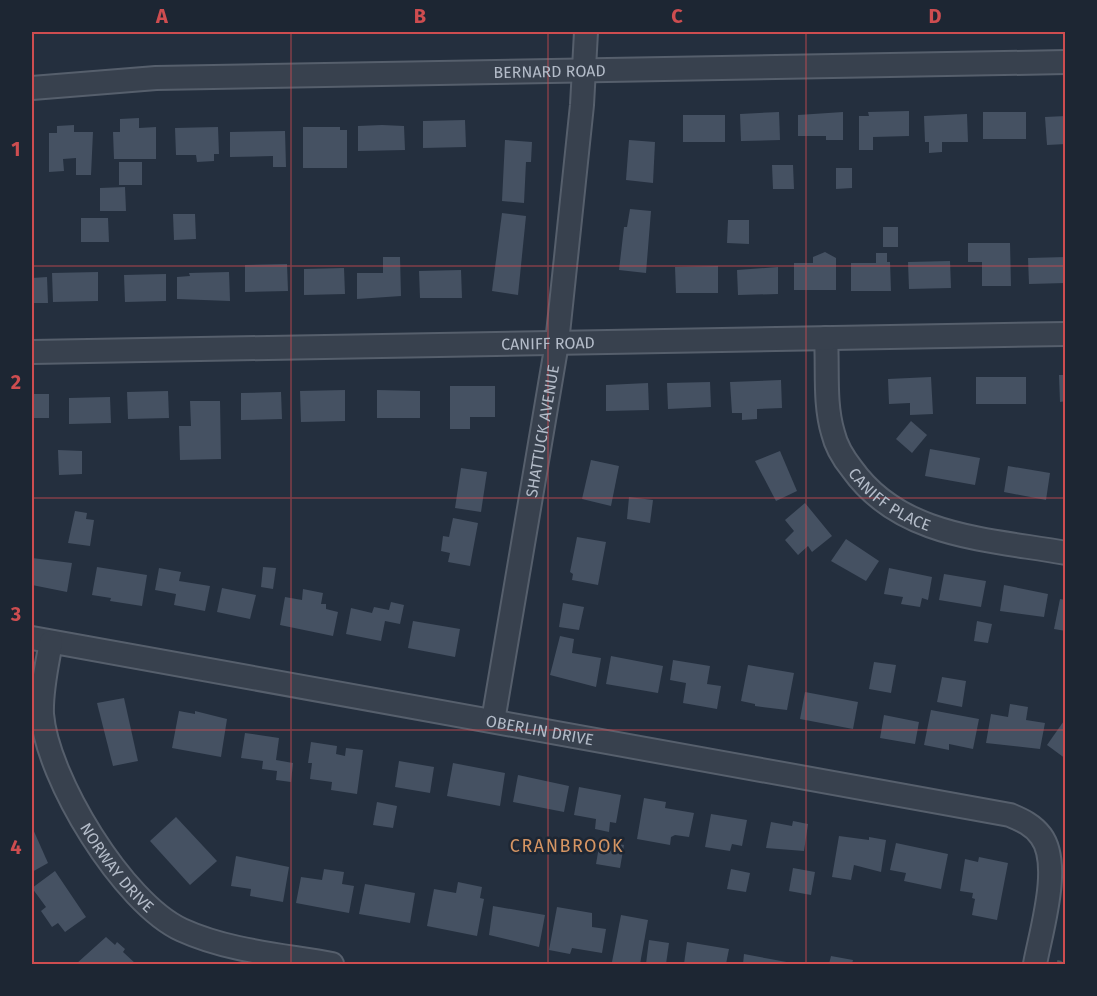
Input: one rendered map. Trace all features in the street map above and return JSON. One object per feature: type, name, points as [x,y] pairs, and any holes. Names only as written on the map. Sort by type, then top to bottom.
[{"type":"street","name":"SHATTUCK AVENUE","points":[[493,721],[557,342],[585,70],[586,32]]},
{"type":"street","name":"BERNARD ROAD","points":[[32,87],[156,78],[1065,63]]},
{"type":"street","name":"CANIFF ROAD","points":[[32,352],[1065,334]]},
{"type":"street","name":"CANIFF PLACE","points":[[826,338],[829,412],[833,435],[856,475],[881,502],[909,520],[937,529],[1065,553]]},
{"type":"street","name":"OBERLIN DRIVE","points":[[41,640],[1010,815],[1028,823],[1041,836],[1050,855],[1046,963]]},
{"type":"street","name":"NORWAY DRIVE","points":[[41,640],[42,713],[50,752],[68,793],[98,847],[147,908],[180,929],[218,944],[332,964]]},
{"type":"path","points":[[1046,963],[1065,964]]},
{"type":"building","points":[[909,111],[909,136],[873,137],[873,150],[859,150],[859,116],[869,116],[868,112]]},
{"type":"building","points":[[779,112],[780,140],[741,141],[740,114]]},
{"type":"building","points":[[843,112],[843,140],[826,140],[826,136],[798,136],[798,115]]},
{"type":"building","points":[[983,112],[1026,112],[1026,139],[983,139]]},
{"type":"building","points":[[967,114],[968,142],[942,142],[942,152],[929,153],[929,142],[925,142],[924,116]]},
{"type":"building","points":[[683,115],[725,115],[725,142],[683,142]]},
{"type":"building","points":[[1066,116],[1066,144],[1047,145],[1045,117]]},
{"type":"building","points":[[139,118],[139,128],[156,127],[156,159],[114,159],[113,132],[120,132],[120,119]]},
{"type":"building","points":[[465,120],[466,147],[423,148],[423,121]]},
{"type":"building","points":[[74,125],[74,132],[93,132],[91,175],[76,175],[76,158],[63,159],[64,171],[49,172],[49,133],[57,133],[57,126]]},
{"type":"building","points":[[358,126],[404,126],[405,150],[358,151]]},
{"type":"building","points":[[218,127],[219,154],[214,154],[214,161],[197,162],[196,155],[176,155],[175,128]]},
{"type":"building","points":[[303,127],[340,127],[340,130],[347,130],[347,168],[303,168]]},
{"type":"building","points":[[285,131],[286,167],[273,167],[273,156],[230,157],[230,132]]},
{"type":"building","points":[[505,140],[532,142],[531,162],[526,162],[524,203],[502,201]]},
{"type":"building","points":[[629,140],[655,142],[653,183],[626,180]]},
{"type":"building","points":[[119,162],[142,162],[142,185],[119,185]]},
{"type":"building","points":[[772,165],[793,165],[794,189],[773,189]]},
{"type":"building","points":[[836,168],[852,168],[852,188],[836,189]]},
{"type":"building","points":[[125,187],[126,211],[100,211],[100,188]]},
{"type":"building","points":[[630,209],[651,211],[646,273],[619,270],[624,227],[627,227]]},
{"type":"building","points":[[502,213],[526,216],[518,295],[492,291]]},
{"type":"building","points":[[173,214],[195,214],[196,239],[174,240]]},
{"type":"building","points":[[81,218],[108,218],[109,242],[81,242]]},
{"type":"building","points":[[728,220],[749,220],[749,244],[727,243]]},
{"type":"building","points":[[883,227],[898,227],[898,247],[883,247]]},
{"type":"building","points":[[968,243],[1010,243],[1011,286],[982,286],[982,262],[968,262]]},
{"type":"building","points":[[825,252],[836,258],[836,290],[794,290],[794,263],[813,263],[813,257]]},
{"type":"building","points":[[876,253],[887,253],[887,262],[890,262],[891,291],[851,291],[851,263],[876,263]]},
{"type":"building","points":[[383,257],[400,257],[401,296],[357,299],[357,273],[383,273]]},
{"type":"building","points":[[1066,257],[1066,283],[1029,284],[1028,258]]},
{"type":"building","points":[[950,261],[951,288],[909,289],[908,262]]},
{"type":"building","points":[[287,264],[288,291],[245,292],[245,265]]},
{"type":"building","points":[[718,266],[718,293],[676,293],[675,267]]},
{"type":"building","points":[[778,267],[778,294],[738,295],[737,270]]},
{"type":"building","points":[[344,268],[345,294],[304,295],[304,269]]},
{"type":"building","points":[[461,270],[462,298],[420,298],[419,271]]},
{"type":"building","points":[[98,272],[98,301],[53,302],[52,273]]},
{"type":"building","points":[[229,272],[230,301],[177,299],[177,277],[190,276],[189,273]]},
{"type":"building","points":[[166,274],[166,301],[125,302],[124,275]]},
{"type":"building","points":[[47,277],[48,303],[32,303],[32,278]]},
{"type":"building","points":[[1059,375],[1066,375],[1066,401],[1060,402]]},
{"type":"building","points":[[931,377],[933,414],[910,415],[910,403],[889,404],[888,379]]},
{"type":"building","points":[[976,377],[1026,377],[1026,404],[976,404]]},
{"type":"building","points":[[781,380],[782,408],[757,409],[757,419],[742,420],[742,413],[732,413],[730,382]]},
{"type":"building","points":[[710,382],[711,407],[668,409],[667,383]]},
{"type":"building","points":[[648,383],[649,410],[606,411],[606,385]]},
{"type":"building","points":[[450,386],[495,386],[495,417],[470,417],[470,429],[450,429]]},
{"type":"building","points":[[345,390],[345,421],[301,422],[300,391]]},
{"type":"building","points":[[377,390],[420,391],[420,418],[377,418]]},
{"type":"building","points":[[168,391],[169,418],[128,419],[127,392]]},
{"type":"building","points":[[281,392],[282,419],[241,420],[241,393]]},
{"type":"building","points":[[32,394],[49,394],[49,418],[32,418]]},
{"type":"building","points":[[110,397],[111,423],[69,424],[69,398]]},
{"type":"building","points":[[190,401],[220,401],[221,459],[180,460],[179,426],[191,426]]},
{"type":"building","points":[[911,421],[927,435],[912,453],[896,439]]},
{"type":"building","points":[[930,449],[980,458],[975,485],[925,476]]},
{"type":"building","points":[[58,450],[82,451],[82,474],[59,475]]},
{"type":"building","points":[[780,451],[797,491],[776,501],[755,461]]},
{"type":"building","points":[[591,460],[619,466],[611,506],[582,499]]},
{"type":"building","points":[[1008,466],[1050,473],[1046,500],[1004,492]]},
{"type":"building","points":[[461,468],[487,472],[481,512],[455,508]]},
{"type":"building","points":[[629,497],[653,500],[650,523],[627,519]]},
{"type":"building","points":[[805,503],[832,536],[812,552],[808,546],[798,555],[785,540],[794,531],[785,520]]},
{"type":"building","points":[[75,511],[87,513],[86,519],[94,520],[90,546],[68,543]]},
{"type":"building","points":[[453,518],[478,523],[470,566],[448,562],[450,553],[441,551],[443,536],[449,537]]},
{"type":"building","points":[[577,537],[606,542],[598,585],[572,580],[573,574],[570,572]]},
{"type":"building","points":[[846,539],[879,561],[866,581],[831,561]]},
{"type":"building","points":[[32,558],[72,563],[67,592],[32,585]]},
{"type":"building","points":[[97,567],[147,575],[142,606],[110,601],[111,598],[92,595]]},
{"type":"building","points":[[263,567],[276,568],[273,589],[261,587]]},
{"type":"building","points":[[159,568],[181,572],[179,581],[210,586],[205,611],[174,605],[176,594],[155,590]]},
{"type":"building","points":[[889,568],[932,577],[928,600],[922,598],[920,607],[901,604],[903,597],[884,594]]},
{"type":"building","points":[[944,574],[986,581],[981,607],[939,600]]},
{"type":"building","points":[[1004,585],[1048,594],[1044,617],[1000,611]]},
{"type":"building","points":[[222,588],[256,595],[250,619],[217,612]]},
{"type":"building","points":[[303,589],[323,593],[321,604],[326,604],[326,609],[338,612],[333,636],[280,625],[285,597],[302,600]]},
{"type":"building","points":[[1060,599],[1066,600],[1066,631],[1054,629]]},
{"type":"building","points":[[391,602],[404,605],[400,624],[385,621],[381,641],[346,634],[351,608],[372,613],[374,607],[389,610]]},
{"type":"building","points":[[563,603],[584,607],[579,630],[559,627]]},
{"type":"building","points":[[413,621],[460,629],[455,657],[408,648]]},
{"type":"building","points":[[977,621],[992,624],[988,643],[974,641]]},
{"type":"building","points":[[560,636],[574,639],[572,653],[601,658],[596,687],[550,675]]},
{"type":"building","points":[[611,656],[663,666],[658,693],[606,684]]},
{"type":"building","points":[[673,660],[710,666],[707,684],[721,686],[717,709],[683,703],[686,683],[670,680]]},
{"type":"building","points":[[874,662],[896,665],[891,693],[869,689]]},
{"type":"building","points":[[748,665],[794,673],[787,710],[755,706],[755,704],[741,701]]},
{"type":"building","points":[[942,677],[966,681],[962,707],[937,702]]},
{"type":"building","points":[[805,692],[858,702],[853,729],[800,719]]},
{"type":"building","points":[[124,698],[138,761],[113,766],[97,703]]},
{"type":"building","points":[[1010,704],[1028,707],[1026,720],[1045,723],[1040,749],[986,743],[991,714],[1008,717]]},
{"type":"building","points":[[931,710],[979,719],[973,749],[949,744],[949,750],[924,745]]},
{"type":"building","points":[[179,711],[195,714],[195,711],[227,719],[221,757],[172,748]]},
{"type":"building","points":[[884,715],[919,722],[915,744],[880,738]]},
{"type":"building","points":[[1066,718],[1066,759],[1047,745]]},
{"type":"building","points":[[245,733],[279,738],[276,760],[293,763],[291,782],[276,780],[277,771],[262,769],[263,761],[241,758]]},
{"type":"building","points":[[311,742],[337,746],[336,754],[345,756],[346,748],[363,750],[357,794],[331,790],[332,782],[310,779],[312,763],[308,763]]},
{"type":"building","points":[[399,761],[434,767],[430,793],[395,787]]},
{"type":"building","points":[[453,763],[505,773],[500,806],[447,796]]},
{"type":"building","points":[[518,775],[569,786],[564,812],[513,802]]},
{"type":"building","points":[[579,787],[621,795],[616,823],[610,822],[609,832],[595,829],[596,819],[574,815]]},
{"type":"building","points":[[644,798],[666,802],[665,808],[694,813],[689,837],[675,835],[671,837],[670,845],[637,839]]},
{"type":"building","points":[[377,802],[397,806],[393,828],[373,825]]},
{"type":"building","points":[[711,814],[747,820],[742,846],[732,844],[730,851],[705,847]]},
{"type":"building","points":[[176,817],[217,861],[190,885],[150,841]]},
{"type":"building","points":[[793,821],[808,824],[804,851],[766,848],[771,822],[792,826]]},
{"type":"building","points":[[32,827],[48,863],[32,872]]},
{"type":"building","points":[[839,836],[886,840],[881,872],[854,865],[851,880],[832,877]]},
{"type":"building","points":[[600,841],[624,845],[620,868],[596,864]]},
{"type":"building","points":[[896,843],[948,854],[941,889],[904,881],[906,873],[890,870]]},
{"type":"building","points":[[236,856],[289,867],[283,902],[250,896],[251,889],[231,886]]},
{"type":"building","points":[[979,857],[1008,863],[997,920],[972,915],[975,899],[972,898],[973,893],[960,891],[965,859],[978,862]]},
{"type":"building","points":[[793,868],[815,872],[811,895],[789,891]]},
{"type":"building","points":[[324,869],[344,872],[342,884],[354,886],[349,913],[296,903],[301,877],[322,880]]},
{"type":"building","points":[[731,869],[750,873],[746,892],[727,889]]},
{"type":"building","points":[[55,871],[86,917],[65,932],[58,923],[52,927],[41,911],[46,907],[32,888]]},
{"type":"building","points":[[458,882],[482,887],[480,898],[484,899],[477,936],[427,926],[434,889],[456,893]]},
{"type":"building","points":[[365,884],[415,893],[410,923],[359,914]]},
{"type":"building","points":[[493,906],[545,915],[539,947],[489,935]]},
{"type":"building","points":[[557,907],[592,913],[592,927],[606,929],[602,953],[572,948],[570,954],[549,950]]},
{"type":"building","points":[[621,915],[648,920],[640,964],[612,962]]},
{"type":"building","points":[[106,937],[115,945],[117,942],[125,949],[123,952],[136,964],[76,964]]},
{"type":"building","points":[[649,940],[669,943],[666,964],[646,964]]},
{"type":"building","points":[[687,942],[729,949],[726,964],[684,964]]},
{"type":"building","points":[[744,954],[792,963],[792,964],[743,964]]},
{"type":"building","points":[[831,956],[853,960],[852,964],[829,964]]},
{"type":"district","name":"CRANBROOK","points":[[567,846]]}]
